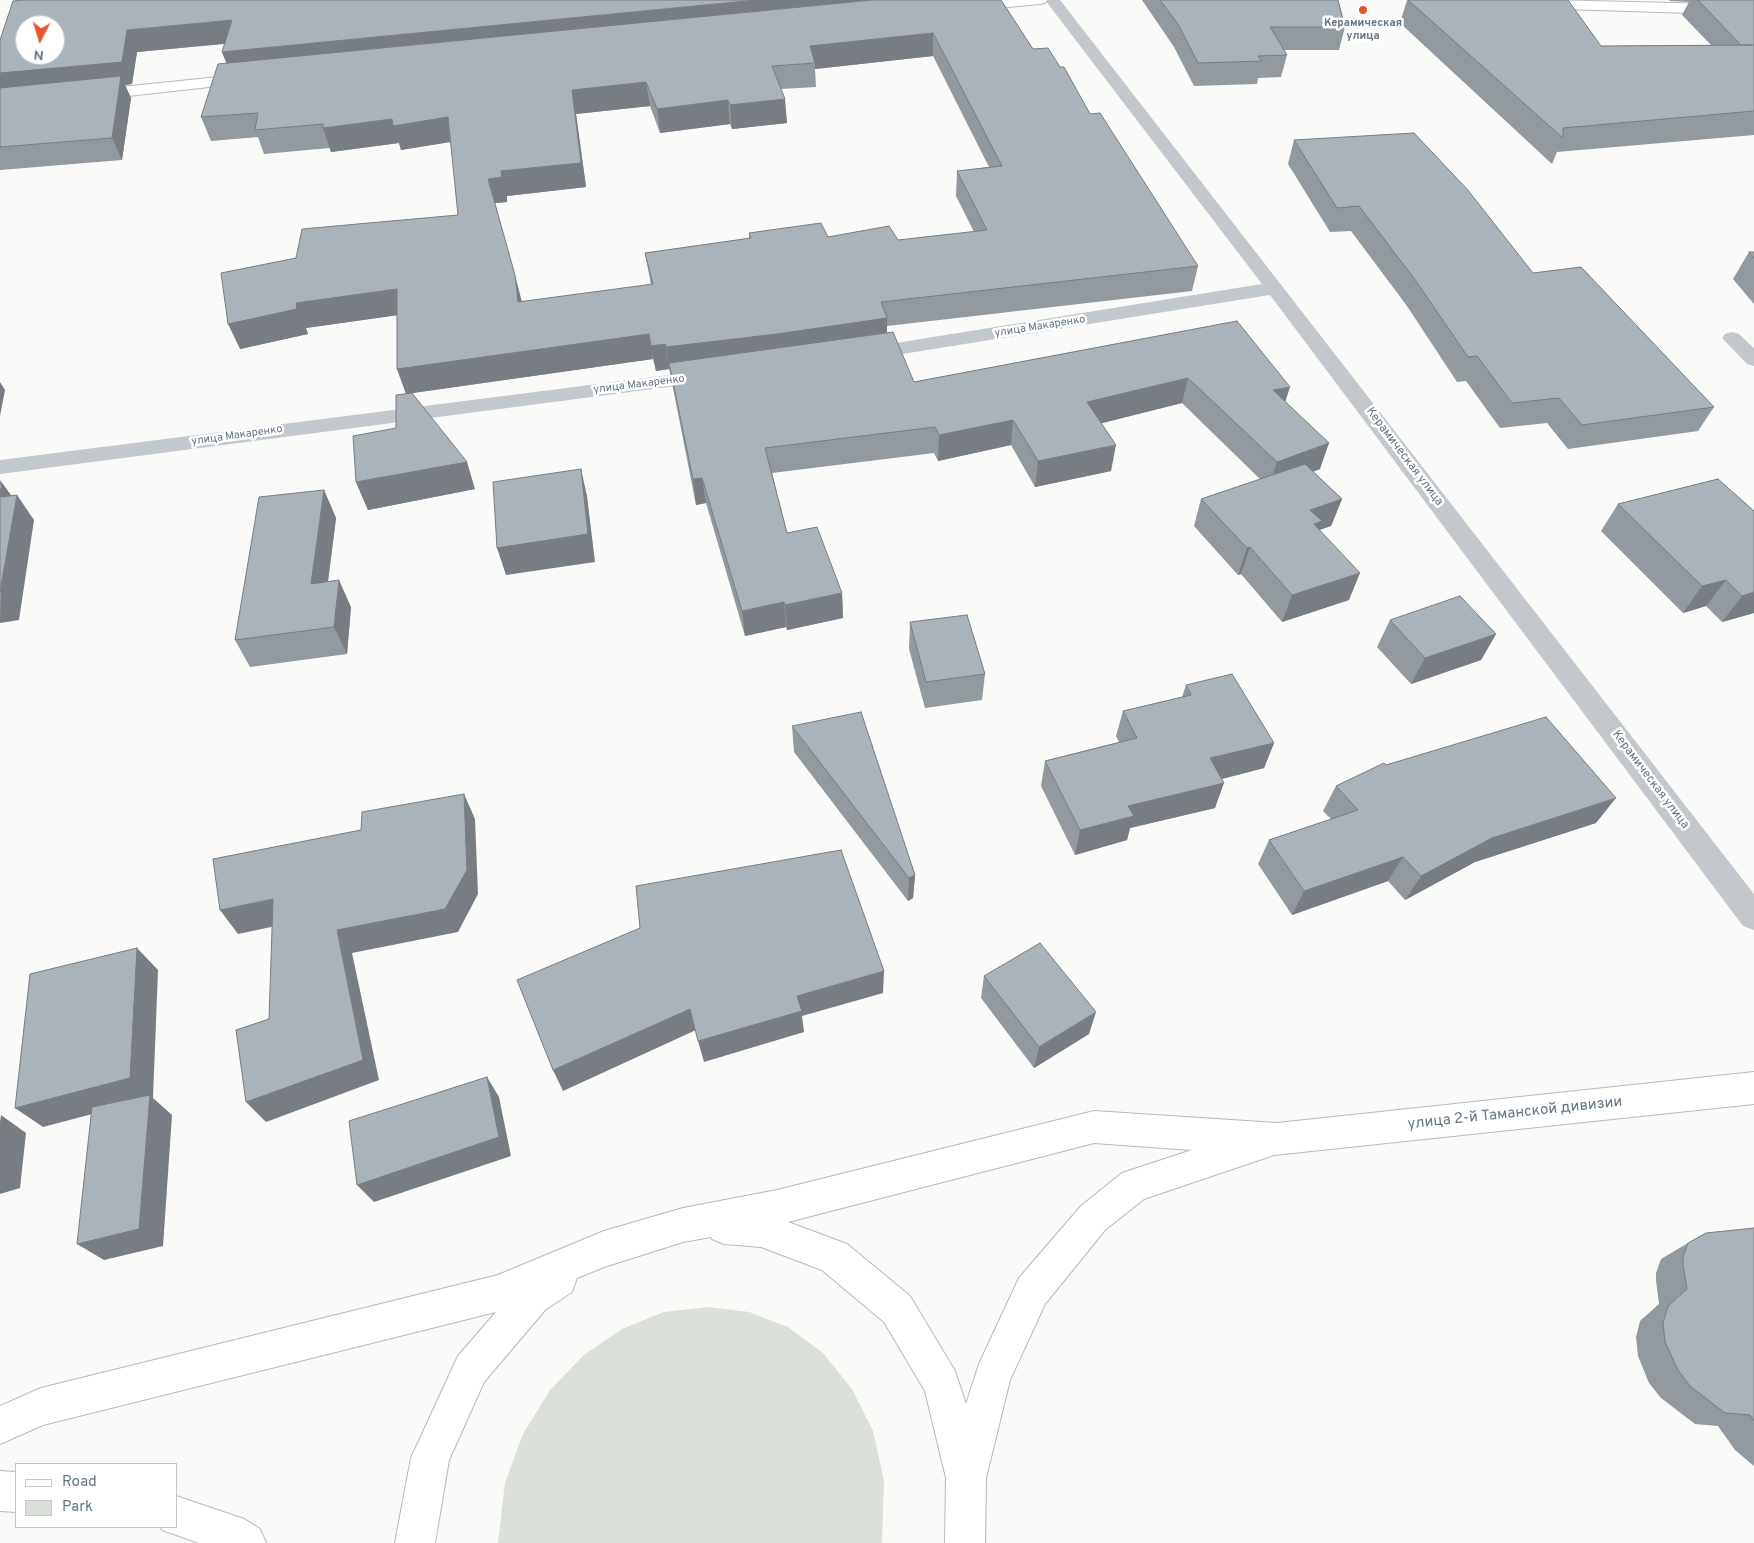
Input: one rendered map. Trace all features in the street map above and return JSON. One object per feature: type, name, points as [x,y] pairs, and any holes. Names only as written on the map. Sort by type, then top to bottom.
[{"type":"main road","points":[[953,9],[1040,0]]},
{"type":"main road","points":[[1518,3],[1754,10]]},
{"type":"main road","points":[[79,96],[266,78]]},
{"type":"main road","name":"улица 2-й Таманской дивизии","points":[[1277,1139],[1754,1088]]},
{"type":"main road","points":[[0,1424],[41,1408],[498,1293],[604,1249],[683,1225],[777,1207],[1094,1127],[1277,1139]]},
{"type":"main road","points":[[965,1543],[966,1478],[992,1377],[1032,1291],[1093,1218],[1134,1185],[1277,1139]]},
{"type":"main road","points":[[683,1225],[761,1229],[834,1257],[896,1310],[942,1384],[966,1478]]},
{"type":"main road","points":[[415,1543],[430,1458],[472,1369],[532,1297],[604,1249]]},
{"type":"main road","points":[[0,1491],[15,1492]]},
{"type":"main road","points":[[178,1517],[230,1533],[246,1543]]},
{"type":"street","name":"Керамическая улица","points":[[1052,0],[1275,288],[1754,917]]},
{"type":"street","name":"улица Макаренко","points":[[846,357],[1275,288]]},
{"type":"street","points":[[1732,338],[1754,360]]},
{"type":"street","name":"улица Макаренко","points":[[0,467],[730,373]]},
{"type":"green space","points":[[707,1307],[749,1312],[788,1327],[823,1353],[852,1389],[873,1431],[884,1481],[882,1543],[498,1543],[505,1483],[523,1434],[550,1390],[584,1355],[622,1329],[664,1312]]},
{"type":"building","points":[[24,0],[756,0],[222,52],[232,20],[127,30],[122,62],[0,73],[0,40],[13,1]]},
{"type":"building","points":[[872,0],[1001,0],[1033,49],[1048,48],[1060,67],[1064,67],[1090,114],[1100,113],[1198,266],[881,302],[887,318],[777,334],[666,347],[665,344],[651,346],[649,334],[397,369],[397,289],[296,303],[297,309],[228,324],[221,273],[296,258],[302,229],[458,215],[448,117],[393,126],[392,119],[323,128],[323,124],[255,130],[258,113],[201,117],[218,64]],"holes":[[[933,33],[1002,166],[957,171],[987,230],[898,240],[889,226],[828,237],[821,223],[749,233],[751,238],[645,253],[653,284],[518,302],[515,275],[488,179],[502,177],[501,171],[581,163],[572,90],[646,82],[657,109],[728,100],[730,105],[785,99],[772,66],[815,63],[810,46]]]},
{"type":"building","points":[[1160,0],[1338,0],[1345,27],[1270,27],[1287,55],[1258,56],[1262,61],[1198,63],[1178,24]]},
{"type":"building","points":[[1408,0],[1568,0],[1601,46],[1754,45],[1754,111],[1563,128],[1563,138]]},
{"type":"building","points":[[1698,0],[1754,0],[1754,45],[1741,45]]},
{"type":"building","points":[[121,76],[112,138],[0,147],[0,88]]},
{"type":"building","points":[[1414,133],[1467,189],[1533,273],[1581,267],[1714,407],[1582,425],[1559,398],[1512,403],[1477,356],[1468,357],[1416,281],[1359,206],[1337,208],[1294,140]]},
{"type":"building","points":[[1237,321],[1290,387],[1273,390],[1329,443],[1277,462],[1188,378],[1087,402],[1116,445],[1038,461],[1013,420],[939,435],[935,427],[765,448],[787,533],[817,527],[842,593],[785,605],[784,602],[742,611],[702,478],[693,479],[669,363],[893,332],[914,382]]},
{"type":"building","points":[[412,393],[467,462],[356,482],[353,436],[396,428],[396,395]]},
{"type":"building","points":[[1305,464],[1342,499],[1310,510],[1322,521],[1314,524],[1360,573],[1292,595],[1250,547],[1247,548],[1201,499]]},
{"type":"building","points":[[581,469],[588,534],[497,548],[493,482]]},
{"type":"building","points":[[1718,479],[1754,511],[1754,592],[1742,596],[1726,580],[1702,586],[1618,504]]},
{"type":"building","points":[[0,488],[1,497],[17,495],[0,592]]},
{"type":"building","points":[[324,490],[311,584],[339,580],[334,627],[235,640],[259,497]]},
{"type":"building","points":[[1460,596],[1496,634],[1425,658],[1390,620]]},
{"type":"building","points":[[967,615],[985,674],[926,682],[910,622]]},
{"type":"building","points":[[1232,674],[1274,743],[1210,758],[1224,783],[1128,806],[1134,816],[1080,830],[1045,761],[1137,738],[1123,711],[1191,695],[1186,685]]},
{"type":"building","points":[[861,712],[915,875],[909,878],[792,726]]},
{"type":"building","points":[[1546,717],[1616,798],[1492,838],[1421,876],[1403,857],[1304,891],[1269,840],[1358,810],[1336,786],[1384,763],[1386,765]]},
{"type":"building","points":[[464,794],[467,870],[445,909],[337,930],[363,1060],[246,1102],[236,1030],[269,1019],[273,899],[220,910],[213,859],[361,830],[362,812]]},
{"type":"building","points":[[841,850],[884,971],[797,996],[802,1011],[698,1041],[690,1009],[553,1070],[517,980],[640,928],[636,886]]},
{"type":"building","points":[[1040,943],[1096,1012],[1039,1047],[984,976]]},
{"type":"building","points":[[137,948],[130,1078],[15,1108],[30,974]]},
{"type":"building","points":[[487,1077],[499,1137],[357,1185],[349,1121]]},
{"type":"building","points":[[150,1095],[139,1229],[77,1244],[92,1107]]},
{"type":"building","points":[[1754,1228],[1754,1421],[1750,1415],[1725,1413],[1690,1386],[1678,1370],[1665,1342],[1663,1323],[1668,1306],[1687,1289],[1683,1257],[1688,1243],[1706,1233]]},
{"type":"place","name":"Керамическая улица","points":[[1363,10]]}]
